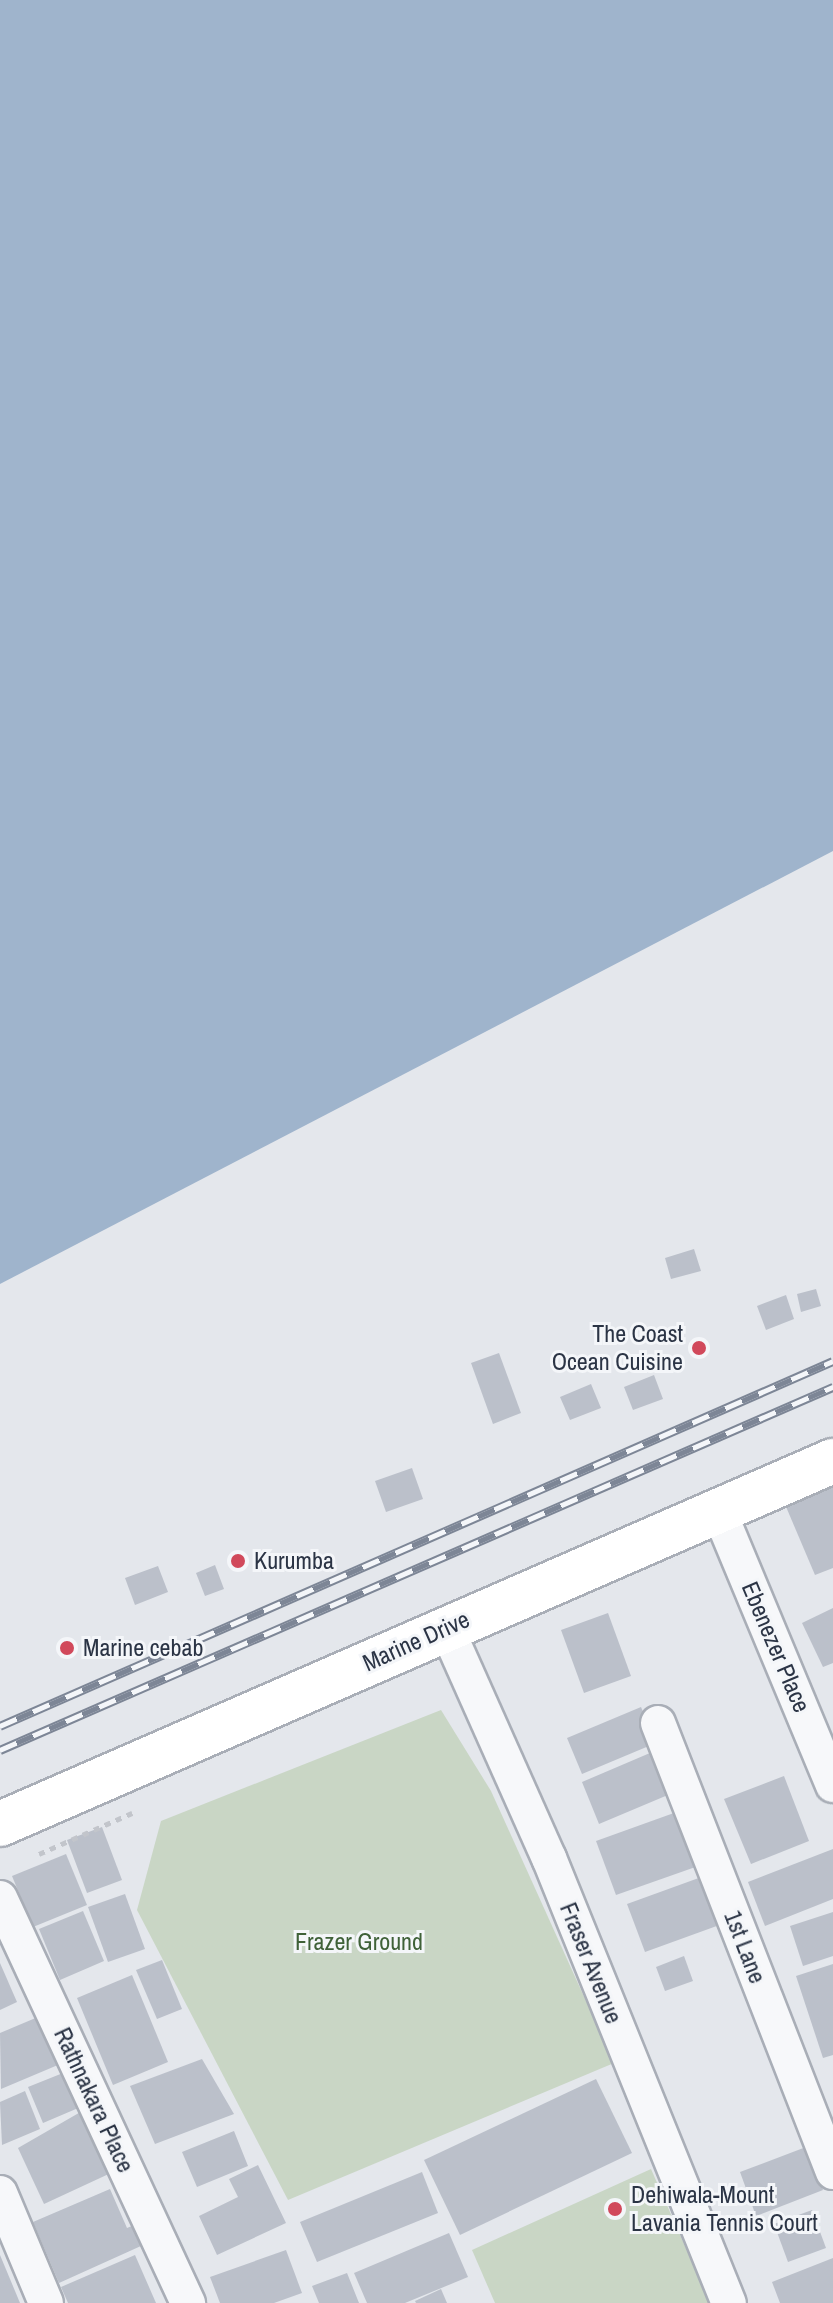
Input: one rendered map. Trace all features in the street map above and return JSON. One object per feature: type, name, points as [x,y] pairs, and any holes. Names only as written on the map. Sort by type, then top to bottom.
[{"type":"main road","name":"Marine Drive","points":[[0,1824],[446,1627],[833,1461]]},
{"type":"street","name":"Ebenezer Place","points":[[718,1509],[833,1785]]},
{"type":"street","name":"Fraser Avenue","points":[[446,1627],[549,1858],[729,2303]]},
{"type":"street","name":"1st Lane","points":[[658,1723],[833,2172]]},
{"type":"street","name":"Rathnakara Place","points":[[0,1898],[188,2303]]},
{"type":"street","points":[[0,2193],[46,2303]]},
{"type":"green space","name":"Frazer Ground","points":[[441,1710],[491,1791],[614,2063],[288,2200],[137,1910],[161,1821]]},
{"type":"green space","name":"Dehiwala-Mount Lavania Tennis Court","points":[[651,2169],[710,2303],[495,2303],[472,2250]]},
{"type":"water","points":[[0,0],[833,0],[833,851],[0,1284]]},
{"type":"building","points":[[694,1249],[701,1271],[671,1279],[665,1258]]},
{"type":"building","points":[[816,1289],[821,1306],[801,1312],[797,1294]]},
{"type":"building","points":[[786,1295],[794,1319],[766,1330],[757,1306]]},
{"type":"building","points":[[499,1353],[521,1413],[493,1424],[471,1363]]},
{"type":"building","points":[[654,1375],[663,1399],[633,1410],[624,1387]]},
{"type":"building","points":[[591,1384],[601,1408],[570,1420],[560,1397]]},
{"type":"building","points":[[412,1468],[423,1499],[386,1512],[375,1481]]},
{"type":"building","points":[[833,1481],[833,1568],[815,1575],[784,1502]]},
{"type":"building","points":[[215,1565],[224,1589],[205,1596],[196,1573]]},
{"type":"building","points":[[158,1566],[168,1592],[135,1605],[125,1578]]},
{"type":"building","points":[[833,1608],[833,1663],[823,1667],[802,1623]]},
{"type":"building","points":[[608,1613],[631,1676],[584,1693],[561,1630]]},
{"type":"building","points":[[641,1707],[656,1743],[582,1774],[567,1738]]},
{"type":"building","points":[[657,1750],[675,1792],[599,1824],[582,1782]]},
{"type":"building","points":[[784,1776],[809,1841],[751,1864],[724,1799]]},
{"type":"building","points":[[685,1809],[704,1864],[616,1895],[596,1841]]},
{"type":"building","points":[[102,1827],[122,1880],[87,1893],[67,1840]]},
{"type":"building","points":[[833,1849],[833,1899],[765,1926],[748,1882]]},
{"type":"building","points":[[66,1854],[87,1905],[33,1927],[12,1876]]},
{"type":"building","points":[[707,1875],[725,1923],[645,1952],[627,1904]]},
{"type":"building","points":[[125,1894],[145,1949],[108,1962],[88,1907]]},
{"type":"building","points":[[83,1911],[104,1961],[60,1980],[39,1929]]},
{"type":"building","points":[[833,1912],[833,1956],[803,1966],[790,1926]]},
{"type":"building","points":[[684,1956],[693,1981],[665,1991],[656,1967]]},
{"type":"building","points":[[162,1960],[182,2009],[157,2019],[136,1970]]},
{"type":"building","points":[[0,1963],[17,2002],[0,2010]]},
{"type":"building","points":[[833,1964],[833,2055],[823,2058],[796,1976]]},
{"type":"building","points":[[132,1975],[168,2062],[113,2085],[77,1998]]},
{"type":"building","points":[[45,2014],[65,2062],[1,2089],[0,2033]]},
{"type":"building","points":[[202,2059],[234,2114],[155,2144],[130,2086]]},
{"type":"building","points":[[68,2071],[83,2106],[43,2123],[28,2087]]},
{"type":"building","points":[[596,2079],[632,2153],[460,2235],[424,2160]]},
{"type":"building","points":[[25,2091],[40,2129],[2,2145],[0,2102]]},
{"type":"building","points":[[84,2110],[113,2172],[44,2204],[18,2148]]},
{"type":"building","points":[[234,2131],[248,2166],[197,2187],[182,2152]]},
{"type":"building","points":[[806,2147],[823,2190],[756,2216],[740,2172]]},
{"type":"building","points":[[258,2165],[286,2223],[217,2255],[199,2216],[238,2197],[229,2179]]},
{"type":"building","points":[[422,2172],[438,2213],[317,2262],[300,2222]]},
{"type":"building","points":[[110,2189],[127,2228],[144,2221],[152,2241],[59,2283],[33,2222]]},
{"type":"building","points":[[812,2210],[826,2248],[788,2262],[774,2224]]},
{"type":"building","points":[[449,2233],[468,2277],[405,2303],[367,2303],[354,2273]]},
{"type":"building","points":[[286,2250],[302,2293],[274,2303],[220,2303],[210,2277]]},
{"type":"building","points":[[0,2255],[20,2303],[0,2303]]},
{"type":"building","points":[[135,2255],[156,2303],[68,2303],[61,2287]]},
{"type":"building","points":[[833,2258],[833,2303],[780,2303],[772,2282]]},
{"type":"building","points":[[347,2273],[359,2303],[319,2303],[312,2286]]},
{"type":"building","points":[[441,2289],[447,2303],[416,2303],[415,2301]]},
{"type":"railway","points":[[0,1726],[833,1361]]},
{"type":"railway","points":[[0,1750],[833,1387]]},
{"type":"place","name":"The Coast Ocean Cuisine","points":[[699,1348]]},
{"type":"place","name":"Kurumba","points":[[238,1561]]},
{"type":"place","name":"Marine cebab","points":[[67,1648]]},
{"type":"place","name":"Dehiwala-Mount Lavania Tennis Court","points":[[615,2209]]}]
